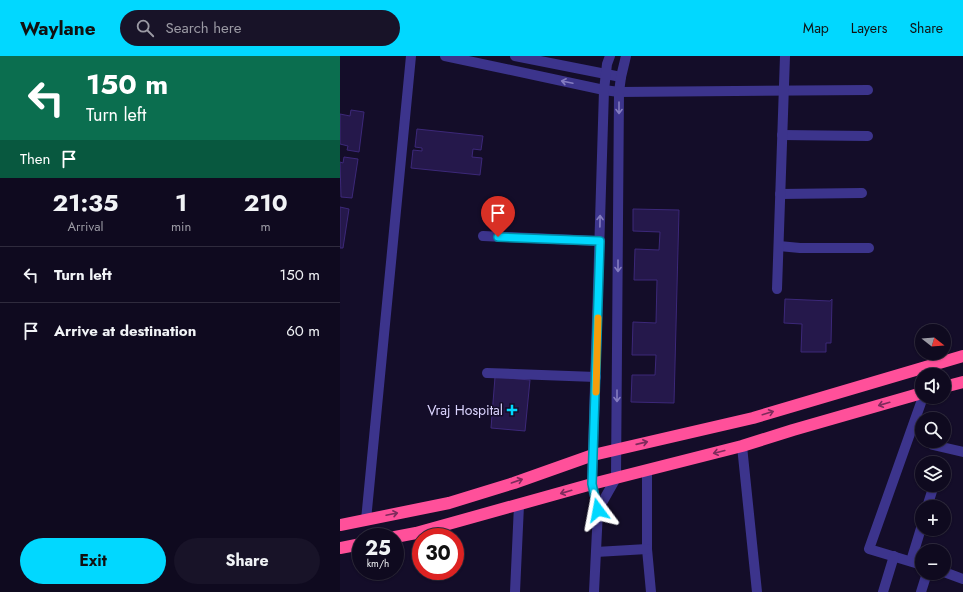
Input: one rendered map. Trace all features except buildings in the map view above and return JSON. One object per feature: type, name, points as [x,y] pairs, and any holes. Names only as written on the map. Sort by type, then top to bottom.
[{"type":"highway","points":[[340,526],[449,503],[514,483],[593,455],[753,418],[963,356]]},
{"type":"highway","points":[[951,385],[963,382]]},
{"type":"highway","points":[[404,535],[592,484],[742,446],[915,395]]},
{"type":"highway","points":[[340,548],[352,546]]},
{"type":"street","points":[[366,520],[411,56]]},
{"type":"street","points":[[445,56],[619,92],[868,90]]},
{"type":"street","points":[[515,56],[621,77]]},
{"type":"street","points":[[594,592],[598,510],[592,484],[604,90],[605,75],[610,56]]},
{"type":"street","points":[[598,510],[616,478],[619,92],[626,56]]},
{"type":"street","points":[[777,289],[784,56]]},
{"type":"street","points":[[782,136],[868,136]]},
{"type":"street","points":[[780,194],[862,193]]},
{"type":"street","points":[[483,236],[600,241]]},
{"type":"street","points":[[778,246],[800,248],[869,248]]},
{"type":"street","points":[[487,373],[596,377]]},
{"type":"street","points":[[915,562],[869,549],[921,404]]},
{"type":"street","points":[[742,446],[757,592]]},
{"type":"street","points":[[946,448],[963,452]]},
{"type":"street","points":[[647,470],[647,549],[652,592]]},
{"type":"street","points":[[515,592],[519,505]]},
{"type":"street","points":[[911,561],[919,536]]},
{"type":"street","points":[[596,552],[647,549]]},
{"type":"street","points":[[883,592],[894,556]]},
{"type":"street","points":[[951,575],[963,579]]},
{"type":"street","points":[[921,592],[925,580]]},
{"type":"slow traffic","points":[[596,392],[598,318]]},
{"type":"place","name":"Vraj Hospital","points":[[512,410]]},
{"type":"route","points":[[498,237],[600,241],[592,484],[598,510]]}]
